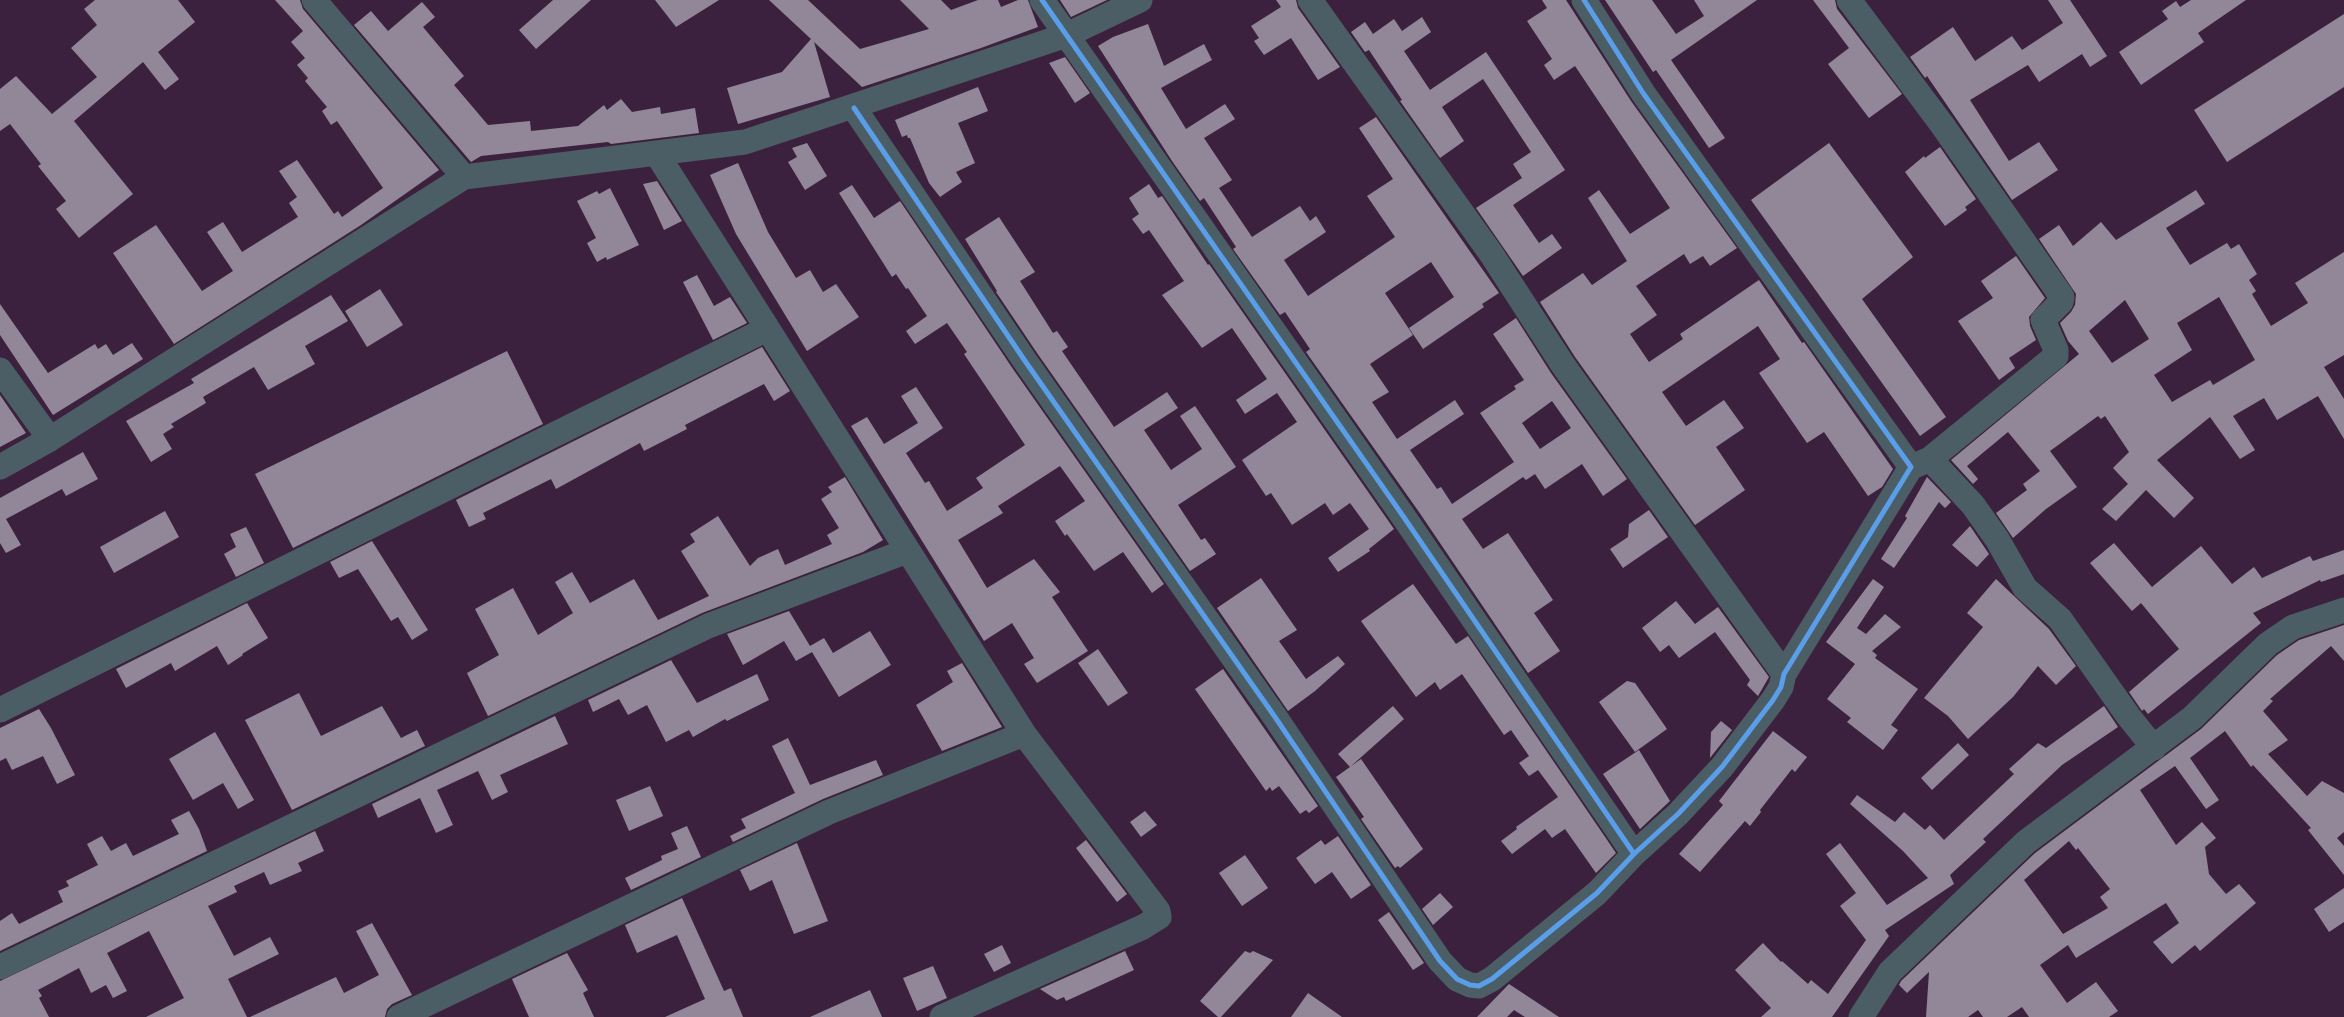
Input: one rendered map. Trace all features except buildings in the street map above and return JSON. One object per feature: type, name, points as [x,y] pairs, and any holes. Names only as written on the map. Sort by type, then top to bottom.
[{"type":"street","points":[[314,0],[464,177]]},
{"type":"street","points":[[1042,0],[1403,516],[1634,854]]},
{"type":"street","points":[[0,467],[50,439],[464,177],[745,142],[854,108],[1067,35],[1140,0]]},
{"type":"street","points":[[1310,0],[1492,255],[1563,364],[1784,674]]},
{"type":"street","points":[[1584,0],[1643,93],[1920,463],[1973,505],[1997,539],[2025,588],[2060,619],[2129,717],[2154,748]]},
{"type":"street","points":[[854,108],[1024,361],[1275,717],[1440,961],[1457,979],[1470,986],[1479,986],[1492,978],[1597,893],[1634,854],[1678,814],[1722,767],[1773,700],[1781,687],[1784,674],[1920,463],[2056,356],[2056,350],[2043,320],[2061,302],[2062,297],[1943,126],[1849,0]]},
{"type":"street","points":[[657,154],[1024,734],[1152,900],[1159,917],[942,1017]]},
{"type":"street","points":[[0,710],[768,329]]},
{"type":"street","points":[[0,370],[50,439]]},
{"type":"street","points":[[0,967],[708,626],[907,551]]},
{"type":"street","points":[[1861,1017],[1890,972],[2026,842],[2192,718],[2268,644],[2293,627],[2344,610]]},
{"type":"street","points":[[399,1017],[828,812],[1024,734]]},
{"type":"cycle path","points":[[1042,0],[1403,516],[1634,854],[1678,814],[1722,767],[1773,700],[1781,687],[1784,674],[1911,467],[1643,93],[1584,0]]},
{"type":"cycle path","points":[[854,108],[1025,361],[1275,717],[1440,961],[1457,979],[1470,985],[1479,986],[1492,979],[1597,893],[1634,854]]}]
